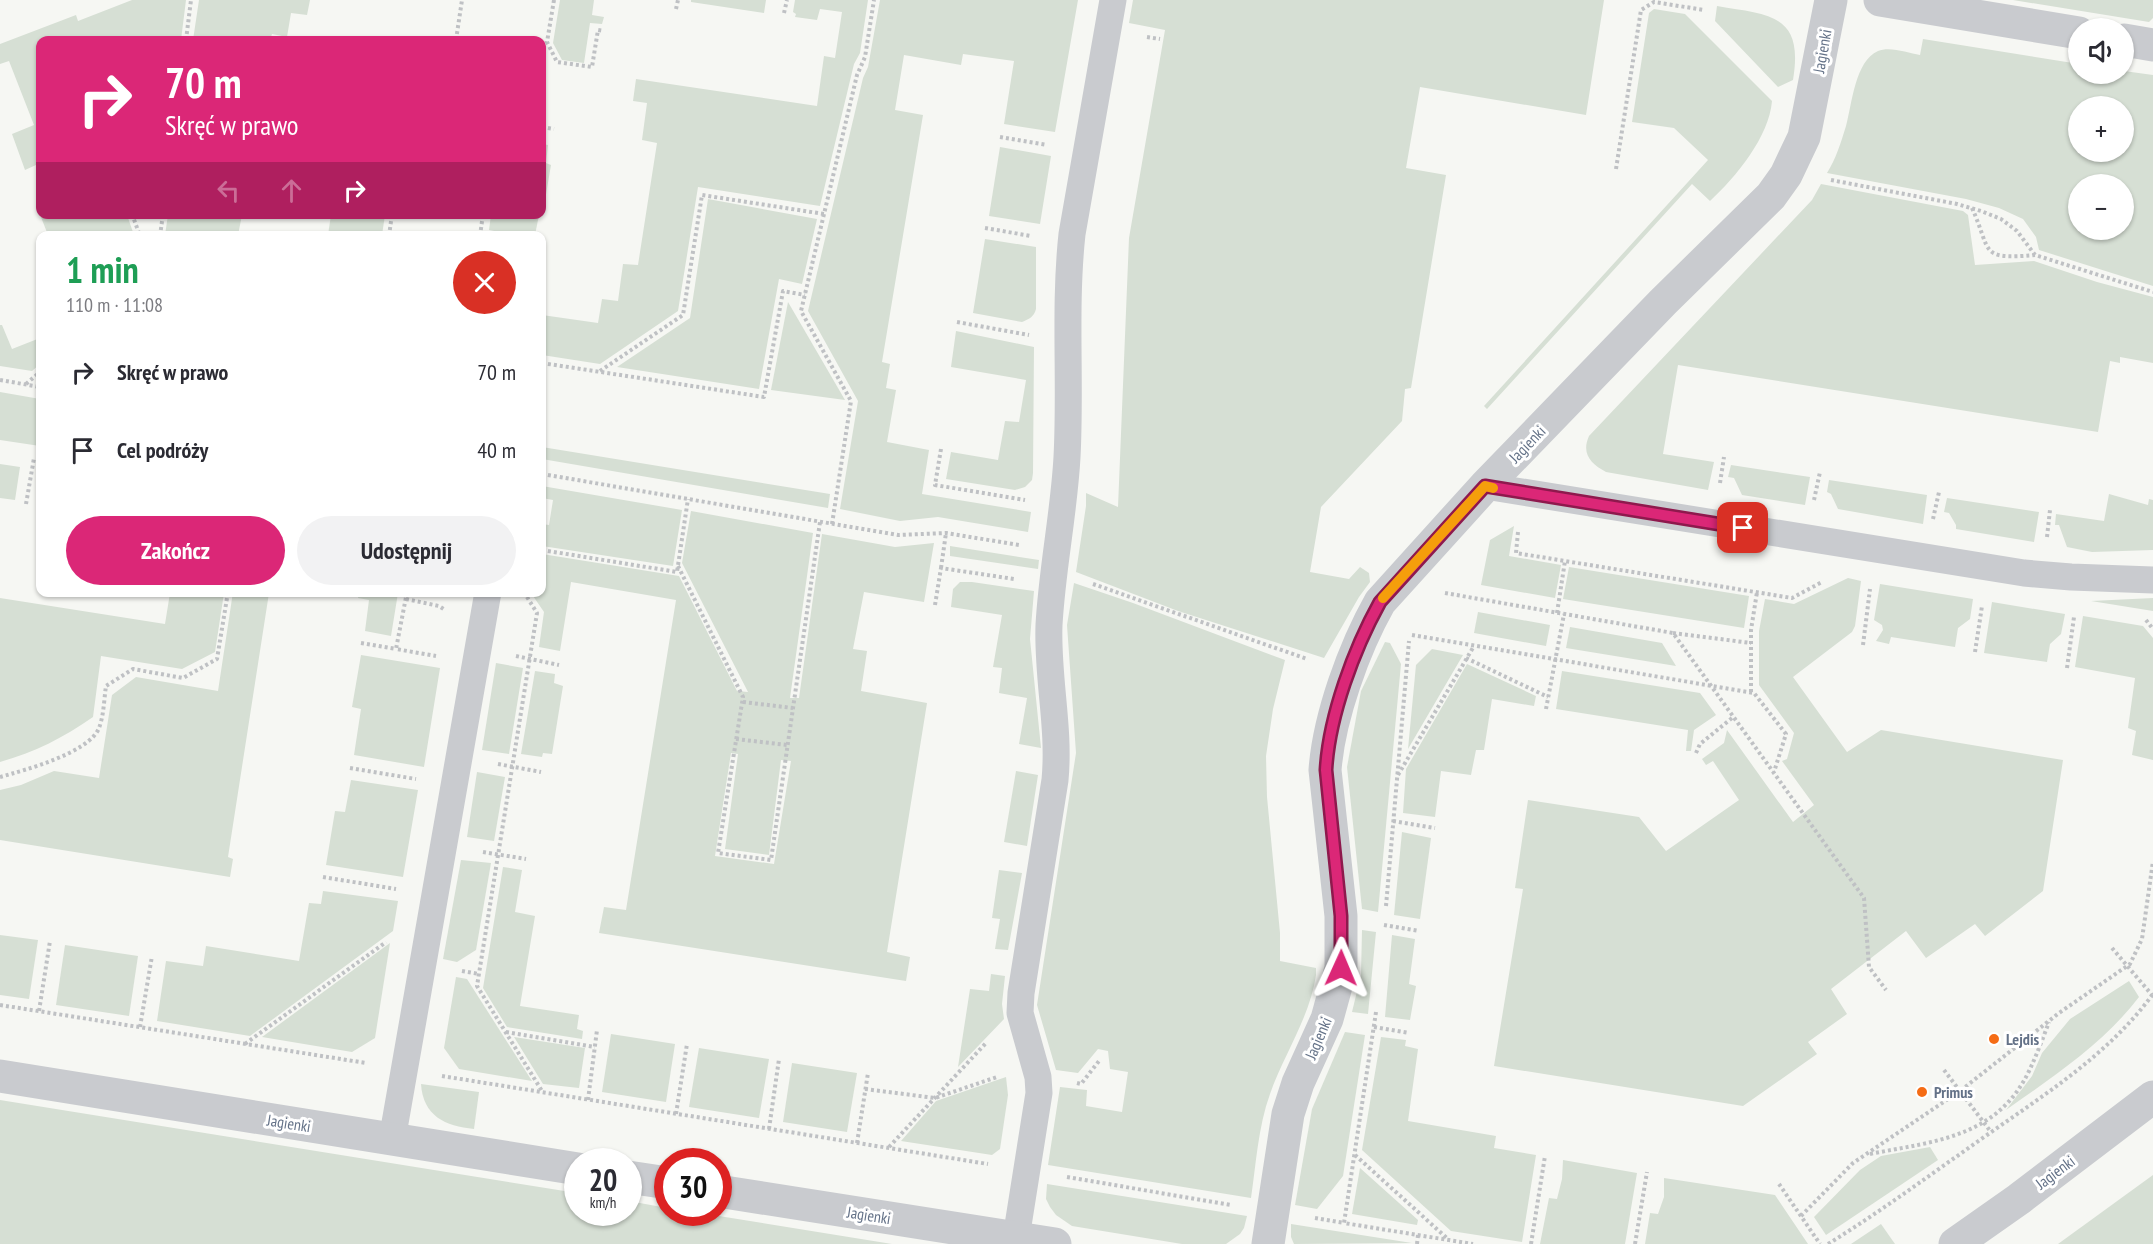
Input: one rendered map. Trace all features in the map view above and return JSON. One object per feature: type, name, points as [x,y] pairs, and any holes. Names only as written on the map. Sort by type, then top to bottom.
[{"type":"street","name":"Jagienki","points":[[1270,1228],[1288,1114],[1298,1083],[1327,1019],[1341,968],[1341,916],[1326,770],[1327,748],[1349,670],[1368,623],[1380,602],[1485,486],[1663,302],[1772,196],[1796,156],[1809,118],[1831,0]]},
{"type":"street","points":[[1880,0],[2068,31]]},
{"type":"street","points":[[2134,42],[2153,45]]},
{"type":"street","name":"Jagienki","points":[[0,1076],[564,1167]]},
{"type":"street","name":"Jagienki","points":[[1954,1244],[2019,1199],[2153,1097]]},
{"type":"street","name":"Jagienki","points":[[732,1193],[1055,1244]]},
{"type":"lane","points":[[1016,1238],[1039,1093],[1038,1077],[1023,1029],[1020,1008],[1024,967],[1056,767],[1057,733],[1050,669],[1050,625],[1067,458],[1068,267],[1113,0]]},
{"type":"lane","points":[[1485,486],[2024,573],[2071,578],[2153,580]]},
{"type":"lane","points":[[392,1140],[487,597]]},
{"type":"path","points":[[186,36],[191,0]]},
{"type":"path","points":[[457,36],[462,0]]},
{"type":"path","points":[[554,0],[547,42],[557,62],[592,67],[598,30],[604,31]]},
{"type":"path","points":[[676,9],[678,0]]},
{"type":"path","points":[[784,13],[787,0]]},
{"type":"path","points":[[832,524],[851,400],[801,311],[857,75],[865,57],[874,0]]},
{"type":"path","points":[[1616,169],[1641,10],[1654,2],[1704,10]]},
{"type":"path","points":[[546,128],[554,129]]},
{"type":"path","points":[[1000,137],[1050,146]]},
{"type":"path","points":[[1826,179],[1972,208],[2001,219],[2017,231],[2035,255]]},
{"type":"path","points":[[599,372],[683,315],[702,195],[824,214]]},
{"type":"path","points":[[1972,208],[1989,250],[1995,255],[2015,257],[2035,255],[2153,292]]},
{"type":"path","points":[[985,228],[1032,236]]},
{"type":"path","points":[[546,364],[764,397],[783,291],[805,295]]},
{"type":"path","points":[[957,322],[1031,336]]},
{"type":"path","points":[[26,384],[36,375]]},
{"type":"path","points":[[0,380],[36,386]]},
{"type":"path","points":[[941,449],[935,484],[1029,500]]},
{"type":"path","points":[[1719,486],[1724,457]]},
{"type":"path","points":[[26,504],[33,458]]},
{"type":"path","points":[[1814,502],[1820,472]]},
{"type":"path","points":[[546,475],[898,535],[946,533],[1296,656],[1349,670]]},
{"type":"path","points":[[1933,522],[1939,492]]},
{"type":"path","points":[[546,551],[677,572],[688,499]]},
{"type":"path","points":[[2046,539],[2050,510]]},
{"type":"path","points":[[678,566],[743,697],[718,853],[771,860],[820,522]]},
{"type":"path","points":[[1518,530],[1515,553],[1792,598],[1822,582]]},
{"type":"path","points":[[935,605],[946,533]]},
{"type":"path","points":[[1557,612],[1565,561]]},
{"type":"path","points":[[941,568],[1056,570]]},
{"type":"path","points":[[1863,645],[1870,588]]},
{"type":"path","points":[[1436,591],[1673,633],[1751,643]]},
{"type":"path","points":[[1751,692],[1751,630],[1757,592]]},
{"type":"path","points":[[0,777],[40,766],[87,744],[96,735],[100,726],[106,686],[133,669],[183,678],[217,660],[227,597]]},
{"type":"path","points":[[528,597],[537,613],[477,986],[543,1092]]},
{"type":"path","points":[[406,599],[439,606],[448,614]]},
{"type":"path","points":[[1975,652],[1983,605]]},
{"type":"path","points":[[2067,668],[2076,608]]},
{"type":"path","points":[[1546,709],[1564,614]]},
{"type":"path","points":[[2153,619],[2145,618],[2153,629]]},
{"type":"path","points":[[1383,935],[1411,628]]},
{"type":"path","points":[[1673,633],[1864,898],[1869,967],[1886,990]]},
{"type":"path","points":[[1410,635],[1754,693],[1786,734],[1773,773]]},
{"type":"path","points":[[361,643],[396,649]]},
{"type":"path","points":[[1397,776],[1473,646]]},
{"type":"path","points":[[1466,658],[1548,697]]},
{"type":"path","points":[[743,702],[793,708]]},
{"type":"path","points":[[1696,753],[1700,744],[1732,717]]},
{"type":"path","points":[[736,739],[788,745]]},
{"type":"path","points":[[350,768],[417,779]]},
{"type":"path","points":[[1393,821],[1435,828]]},
{"type":"path","points":[[1801,1216],[1853,1163],[1960,1091],[2050,1021],[2128,965],[2136,954],[2142,939],[2153,861]]},
{"type":"path","points":[[323,877],[398,889]]},
{"type":"path","points":[[245,1044],[392,937]]},
{"type":"path","points":[[39,1011],[50,941]]},
{"type":"path","points":[[1828,1244],[1884,1208],[2039,1099],[2098,1054],[2127,1027],[2152,994],[2112,948]]},
{"type":"path","points":[[140,1027],[152,956]]},
{"type":"path","points":[[0,1005],[1027,1170],[1270,1228],[1344,1223],[1473,1244]]},
{"type":"path","points":[[1344,1223],[1377,1006]]},
{"type":"path","points":[[888,1148],[1020,1008]]},
{"type":"path","points":[[1866,1154],[1951,1138],[1984,1123],[2010,1099],[2025,1079],[2050,1021]]},
{"type":"path","points":[[588,1100],[597,1030]]},
{"type":"path","points":[[506,1032],[595,1047]]},
{"type":"path","points":[[676,1114],[687,1044]]},
{"type":"path","points":[[769,1129],[779,1059]]},
{"type":"path","points":[[865,1089],[934,1098],[1035,1064]]},
{"type":"path","points":[[1944,1070],[1991,1132]]},
{"type":"path","points":[[857,1143],[868,1073]]},
{"type":"path","points":[[1355,1154],[1449,1240]]},
{"type":"path","points":[[1530,1244],[1545,1156]]},
{"type":"path","points":[[1635,1244],[1647,1172]]},
{"type":"path","points":[[1779,1184],[1820,1244]]},
{"type":"path","points":[[1417,1244],[1418,1235]]},
{"type":"shaded area","points":[[132,0],[186,0],[182,36],[36,36],[36,165],[25,170],[12,134],[34,125],[9,61],[0,64],[0,44],[76,15],[78,21]]},
{"type":"shaded area","points":[[199,0],[310,0],[307,15],[291,13],[287,36],[272,34],[271,36],[194,36]]},
{"type":"shaded area","points":[[560,0],[594,0],[592,15],[604,17],[602,24],[590,23],[584,63],[562,60],[553,43]]},
{"type":"shaded area","points":[[691,0],[766,0],[764,13],[691,2]]},
{"type":"shaded area","points":[[795,0],[868,0],[860,53],[854,64],[820,206],[698,187],[678,311],[600,364],[546,356],[546,316],[598,323],[602,299],[618,301],[623,264],[638,265],[657,143],[642,140],[647,103],[633,101],[636,79],[817,106],[824,56],[835,58],[842,12],[820,9],[817,20],[795,17],[796,14],[793,12]]},
{"type":"shaded area","points":[[880,0],[1078,0],[1055,132],[1004,124],[1014,61],[963,54],[961,65],[904,55],[895,110],[923,115],[882,362],[890,364],[886,388],[896,390],[887,442],[929,450],[922,494],[1031,512],[1028,532],[938,517],[900,521],[840,509],[858,401],[808,311],[863,78],[868,67]]},
{"type":"shaded area","points":[[1133,0],[1604,0],[1586,115],[1420,87],[1406,168],[1446,175],[1411,388],[1405,389],[1402,421],[1321,507],[1310,572],[1349,579],[1360,567],[1369,573],[1370,582],[1324,658],[1178,611],[1076,572],[1086,493],[1118,507],[1129,238],[1165,30],[1129,23]]},
{"type":"shaded area","points":[[2013,0],[2153,0],[2153,18],[2149,22]]},
{"type":"shaded area","points":[[1717,6],[1767,16],[1788,30],[1793,42],[1795,58],[1793,80],[1778,87],[1715,21]]},
{"type":"shaded area","points":[[1654,9],[1685,14],[1772,101],[1765,128],[1750,156],[1710,201],[1692,184],[1487,409],[1484,406],[1708,160],[1674,128],[1632,122],[1649,13]]},
{"type":"shaded area","points":[[1923,39],[2068,62],[2068,84],[2134,84],[2134,72],[2153,75],[2153,286],[2039,250],[2036,237],[2023,219],[1999,208],[1966,199],[1827,173],[1846,126],[1859,73],[1870,56],[1878,51],[1893,50],[1920,55]]},
{"type":"shaded area","points":[[1000,147],[1051,156],[1040,224],[989,216]]},
{"type":"shaded area","points":[[546,163],[551,165],[546,194]]},
{"type":"shaded area","points":[[1821,184],[1963,211],[1968,215],[1975,265],[2034,261],[2097,282],[2153,297],[2153,363],[2120,357],[2120,363],[2110,361],[2098,432],[1678,365],[1663,454],[1714,462],[1708,490],[1606,472],[1596,466],[1587,453],[1589,436],[1812,200]]},
{"type":"shaded area","points":[[708,199],[817,219],[802,284],[779,279],[759,389],[617,367],[690,318]]},
{"type":"shaded area","points":[[42,219],[128,219],[133,231],[46,231]]},
{"type":"shaded area","points":[[167,219],[241,219],[239,231],[166,231]]},
{"type":"shaded area","points":[[330,219],[384,219],[383,231],[329,231]]},
{"type":"shaded area","points":[[490,219],[538,219],[536,231],[489,230]]},
{"type":"shaded area","points":[[985,239],[1036,247],[1036,309],[1033,316],[1027,320],[1022,322],[973,313]]},
{"type":"shaded area","points":[[788,302],[845,400],[771,390]]},
{"type":"shaded area","points":[[0,325],[12,349],[36,340],[36,368],[32,371],[0,366]]},
{"type":"shaded area","points":[[956,331],[1034,347],[1033,473],[1032,480],[1025,487],[1015,490],[946,479],[951,452],[998,460],[1005,421],[1019,422],[1026,380],[951,367]]},
{"type":"shaded area","points":[[0,392],[36,398],[36,445],[0,440]]},
{"type":"shaded area","points":[[546,448],[830,494],[828,508],[546,460]]},
{"type":"shaded area","points":[[0,464],[20,467],[15,500],[0,498]]},
{"type":"shaded area","points":[[1731,465],[1810,477],[1805,505],[1742,495],[1734,478],[1728,477]]},
{"type":"shaded area","points":[[1829,480],[1927,495],[1923,524],[1838,509],[1831,494],[1827,492]]},
{"type":"shaded area","points":[[546,487],[682,510],[673,566],[546,547],[546,525],[549,525],[553,500],[546,499]]},
{"type":"shaded area","points":[[2109,494],[2148,505],[2149,499],[2153,500],[2153,550],[2092,552],[2067,547],[2059,525],[2055,525],[2056,514],[2104,521]]},
{"type":"shaded area","points":[[1947,498],[2039,512],[2034,542],[1956,529],[1949,513],[1944,512]]},
{"type":"shaded area","points":[[691,511],[813,533],[790,698],[799,698],[822,534],[895,547],[934,543],[924,602],[864,592],[853,649],[867,651],[861,691],[927,703],[887,952],[910,957],[906,981],[599,933],[604,907],[626,910],[676,600],[571,582],[560,651],[539,647],[544,612],[534,597],[546,597],[546,555],[679,576],[737,691],[748,692],[682,563]],"holes":[[[731,753],[738,754],[725,849],[769,855],[781,760],[791,761],[774,864],[715,856]]]},
{"type":"shaded area","points":[[1514,526],[1509,556],[1561,565],[1555,598],[1481,585],[1490,540]]},
{"type":"shaded area","points":[[950,546],[1039,560],[1038,569],[950,556]]},
{"type":"shaded area","points":[[1569,567],[1749,596],[1744,628],[1563,599]]},
{"type":"shaded area","points":[[1848,578],[1861,581],[1855,626],[1852,632],[1793,677],[1847,752],[1881,730],[2063,760],[2043,891],[1985,936],[1975,924],[1926,958],[1906,931],[1831,989],[1847,1014],[1808,1042],[1817,1054],[1743,1106],[1494,1066],[1523,889],[1515,888],[1528,800],[1639,817],[1666,851],[1739,800],[1713,761],[1706,765],[1702,759],[1724,743],[1727,730],[1793,822],[1814,805],[1782,761],[1787,759],[1794,733],[1759,685],[1759,631],[1765,599],[1794,604]]},
{"type":"shaded area","points":[[960,582],[1034,591],[1030,639],[1041,748],[1019,744],[1027,698],[999,693],[1002,668],[993,667],[1002,615],[951,607],[953,589]]},
{"type":"shaded area","points":[[1074,583],[1285,660],[1273,709],[1266,756],[1267,797],[1280,933],[1280,961],[1316,968],[1316,975],[1308,1006],[1266,1107],[1251,1198],[1048,1165],[1060,1087],[1087,1090],[1086,1106],[1122,1112],[1128,1072],[1110,1069],[1108,1051],[1098,1049],[1078,1073],[1056,1070],[1037,1005],[1076,753],[1067,625]]},
{"type":"shaded area","points":[[1880,584],[1973,599],[1970,619],[1958,628],[1955,647],[1891,637],[1889,644],[1876,641],[1883,630],[1882,625],[1874,620]]},
{"type":"shaded area","points":[[169,597],[223,597],[215,652],[182,669],[101,656],[93,717],[48,744],[0,762],[0,598],[165,624]]},
{"type":"shaded area","points":[[232,597],[268,597],[228,857],[233,859],[230,877],[0,840],[0,790],[21,785],[54,771],[99,778],[112,695],[136,677],[218,691]]},
{"type":"shaded area","points":[[397,597],[391,636],[365,631],[369,600],[358,598]]},
{"type":"shaded area","points":[[2153,598],[2153,611],[2091,601]]},
{"type":"shaded area","points":[[1992,602],[2065,614],[2061,634],[2050,644],[2047,662],[1984,653]]},
{"type":"shaded area","points":[[1478,612],[1550,625],[1546,646],[1474,633]]},
{"type":"shaded area","points":[[2083,616],[2143,626],[2153,638],[2153,760],[2132,755],[2136,731],[2128,728],[2135,678],[2075,667]]},
{"type":"shaded area","points":[[1570,627],[1662,643],[1676,666],[1566,648]]},
{"type":"shaded area","points":[[1385,642],[1390,643],[1401,664],[1378,912],[1362,909],[1347,767],[1361,691]]},
{"type":"shaded area","points":[[1432,649],[1463,655],[1408,749],[1416,665]]},
{"type":"shaded area","points":[[361,655],[440,668],[424,767],[354,755],[361,709],[352,707]]},
{"type":"shaded area","points":[[496,663],[523,668],[509,754],[482,750]]},
{"type":"shaded area","points":[[1467,664],[1536,696],[1534,706],[1492,699],[1484,750],[1476,750],[1471,775],[1441,771],[1435,817],[1403,813],[1406,769]]},
{"type":"shaded area","points":[[535,671],[555,674],[554,683],[563,686],[552,754],[543,753],[542,757],[521,754]]},
{"type":"shaded area","points":[[1562,671],[1700,693],[1716,715],[1694,730],[1691,751],[1686,751],[1688,730],[1556,709]]},
{"type":"shaded area","points":[[1016,771],[1038,775],[1027,846],[1004,842]]},
{"type":"shaded area","points":[[477,772],[505,777],[494,841],[467,837]]},
{"type":"shaded area","points":[[351,780],[418,790],[403,877],[326,865],[335,811],[345,812]]},
{"type":"shaded area","points":[[1402,832],[1431,838],[1420,919],[1394,915]]},
{"type":"shaded area","points":[[461,860],[491,863],[476,950],[457,962],[443,959]]},
{"type":"shaded area","points":[[503,867],[522,870],[515,912],[535,916],[520,1006],[579,1015],[577,1029],[583,1031],[582,1039],[507,1027],[483,988]]},
{"type":"shaded area","points":[[999,870],[1022,873],[1008,950],[995,949],[1000,919],[992,918]]},
{"type":"shaded area","points":[[323,891],[398,901],[393,931],[250,1036],[157,1021],[166,961],[203,966],[206,946],[299,961],[309,903],[321,904]]},
{"type":"shaded area","points":[[1362,930],[1376,932],[1368,1014],[1352,1012],[1361,975]]},
{"type":"shaded area","points":[[0,935],[38,940],[29,999],[0,995]]},
{"type":"shaded area","points":[[1392,935],[1415,939],[1409,984],[1416,986],[1410,1020],[1385,1017]]},
{"type":"shaded area","points":[[390,943],[375,1038],[352,1052],[262,1037]]},
{"type":"shaded area","points":[[65,945],[138,956],[129,1016],[56,1005]]},
{"type":"shaded area","points":[[991,974],[1005,976],[1002,1004],[1004,1019],[958,1067],[970,989],[989,991]]},
{"type":"shaded area","points":[[456,977],[467,979],[532,1081],[459,1069],[444,1048]]},
{"type":"shaded area","points":[[2129,981],[2139,997],[2110,1030],[2042,1085],[2006,1110],[2032,1076],[2042,1053],[2070,1019]]},
{"type":"shaded area","points":[[1345,1032],[1365,1035],[1343,1176],[1317,1209],[1295,1205],[1312,1109]]},
{"type":"shaded area","points":[[611,1034],[675,1044],[666,1102],[602,1092]]},
{"type":"shaded area","points":[[514,1037],[585,1048],[579,1088],[543,1084]]},
{"type":"shaded area","points":[[1381,1037],[1406,1040],[1405,1046],[1418,1049],[1408,1121],[1496,1136],[1494,1148],[1536,1155],[1522,1242],[1451,1231],[1362,1150]]},
{"type":"shaded area","points":[[699,1048],[769,1059],[759,1118],[689,1107]]},
{"type":"shaded area","points":[[792,1063],[857,1073],[847,1132],[783,1122]]},
{"type":"shaded area","points":[[1006,1077],[1008,1095],[1000,1149],[992,1155],[901,1141],[936,1101]]},
{"type":"shaded area","points":[[421,1084],[479,1092],[474,1129],[445,1122],[431,1112],[426,1104]]},
{"type":"shaded area","points":[[0,1100],[564,1191],[564,1226],[642,1226],[642,1203],[654,1206],[654,1226],[732,1226],[732,1218],[892,1244],[0,1244]]},
{"type":"shaded area","points":[[1930,1147],[1938,1160],[1826,1235],[1814,1217],[1860,1170],[1881,1156]]},
{"type":"shaded area","points":[[1563,1160],[1637,1173],[1625,1244],[1540,1244],[1549,1198],[1557,1199],[1562,1179]]},
{"type":"shaded area","points":[[1360,1168],[1418,1220],[1417,1225],[1352,1214]]},
{"type":"shaded area","points":[[2153,1175],[2153,1244],[2058,1244]]},
{"type":"shaded area","points":[[1664,1178],[1775,1195],[1808,1244],[1645,1244],[1650,1213],[1658,1214],[1664,1197]]},
{"type":"shaded area","points":[[1047,1184],[1247,1216],[1240,1234],[1226,1244],[1182,1244],[1072,1226],[1056,1215],[1050,1207],[1046,1199]]},
{"type":"shaded area","points":[[1291,1224],[1412,1243],[1294,1244],[1291,1237]]},
{"type":"shaded area","points":[[1881,1224],[1895,1244],[1851,1244]]},
{"type":"slow traffic","points":[[1383,598],[1485,486],[1493,488]]},
{"type":"place","name":"Lejdis","points":[[1994,1039]]},
{"type":"place","name":"Primus","points":[[1922,1092]]},
{"type":"route","points":[[1341,968],[1341,916],[1326,770],[1327,748],[1349,670],[1368,623],[1380,602],[1485,486],[1743,528]]}]
